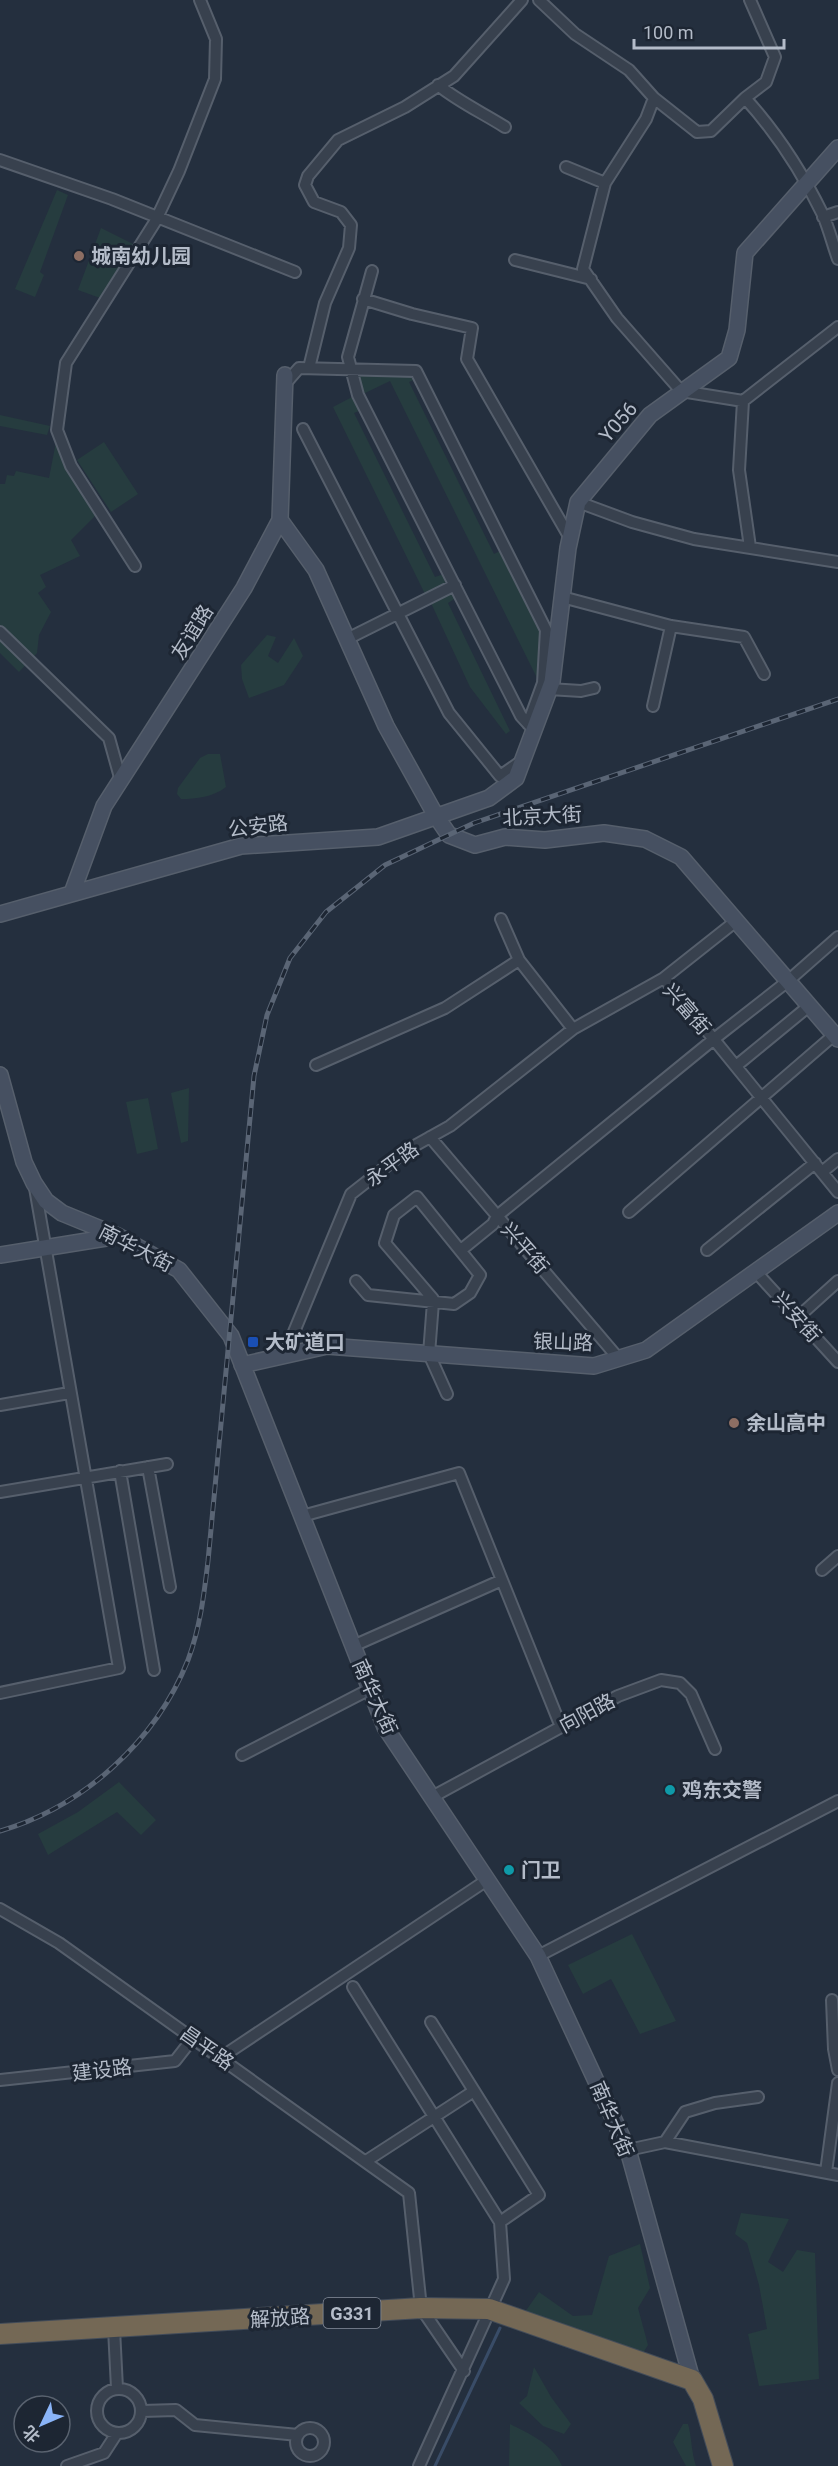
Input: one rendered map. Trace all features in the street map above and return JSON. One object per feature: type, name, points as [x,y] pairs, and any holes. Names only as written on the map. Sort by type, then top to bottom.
[{"type":"highway","name":"解放路","points":[[0,2334],[114,2329],[421,2308],[489,2309],[692,2380]]},
{"type":"highway","name":"南华大街","points":[[692,2380],[714,2466]]},
{"type":"highway","name":"南华大街","points":[[692,2380],[703,2399],[723,2466]]},
{"type":"street","points":[[135,566],[71,466],[57,430],[66,363],[157,217],[179,171],[215,79],[216,39],[200,0]]},
{"type":"street","points":[[309,368],[325,303],[349,248],[351,225],[341,212],[314,202],[305,185],[308,176],[338,140],[405,106],[454,76],[522,0]]},
{"type":"street","points":[[538,0],[575,34],[629,70],[654,98],[697,132],[711,131],[745,98],[766,82],[775,57],[750,0]]},
{"type":"street","points":[[438,86],[459,102],[483,112],[505,128]]},
{"type":"street","points":[[654,98],[645,119],[604,183],[583,269],[617,318],[681,391],[743,401],[838,327]]},
{"type":"street","points":[[745,98],[764,119],[805,184],[823,217],[838,259]]},
{"type":"street","name":"Y056","points":[[516,778],[531,727],[549,689],[570,538],[578,502],[650,415],[729,358],[737,330],[745,253],[838,148]]},
{"type":"street","points":[[0,160],[112,199],[295,272]]},
{"type":"street","points":[[566,167],[604,183]]},
{"type":"street","points":[[823,217],[838,212]]},
{"type":"street","points":[[515,260],[591,279]]},
{"type":"street","points":[[372,271],[348,357],[358,395],[521,716],[531,727]]},
{"type":"street","points":[[363,299],[412,314],[472,328],[467,359],[570,538]]},
{"type":"street","points":[[285,380],[299,368],[416,371],[546,630],[543,683],[531,727]]},
{"type":"street","name":"友谊路","points":[[72,893],[104,806],[244,588],[280,520],[285,380]]},
{"type":"street","points":[[743,401],[739,470],[750,547]]},
{"type":"street","points":[[303,429],[449,713],[500,776],[523,760]]},
{"type":"street","points":[[578,502],[632,522],[694,539],[838,562]]},
{"type":"street","name":"北京大街","points":[[280,520],[316,570],[386,726],[449,835],[475,845],[505,837],[545,840],[604,833],[645,839],[681,857],[836,1037]]},
{"type":"street","points":[[347,639],[455,585]]},
{"type":"street","points":[[562,597],[671,626],[744,637],[764,674]]},
{"type":"street","points":[[654,706],[671,626]]},
{"type":"street","points":[[0,632],[109,738],[121,781]]},
{"type":"street","points":[[549,689],[581,691],[594,688]]},
{"type":"street","name":"公安路","points":[[0,914],[241,846],[378,837],[489,798],[516,778]]},
{"type":"street","points":[[501,919],[519,960],[573,1029]]},
{"type":"street","points":[[664,978],[736,921]]},
{"type":"street","points":[[461,1250],[493,1224],[497,1216],[788,981],[838,937]]},
{"type":"street","points":[[316,1065],[445,1008],[519,960]]},
{"type":"street","name":"兴富街","points":[[573,1029],[664,978],[838,1192]]},
{"type":"street","points":[[736,1066],[809,1006]]},
{"type":"street","name":"永平路","points":[[284,1356],[351,1194],[407,1150],[450,1126],[573,1029]]},
{"type":"street","points":[[628,1212],[836,1037]]},
{"type":"street","name":"南华大街","points":[[1,1080],[24,1162],[46,1202],[62,1213],[118,1236],[179,1270],[231,1336],[385,1727],[538,1956],[628,2150],[692,2380]]},
{"type":"street","name":"兴平街","points":[[430,1137],[619,1359]]},
{"type":"street","points":[[822,1172],[838,1160]]},
{"type":"street","points":[[707,1250],[815,1163]]},
{"type":"street","points":[[0,1693],[119,1668],[43,1248],[34,1183]]},
{"type":"street","points":[[356,1281],[368,1295],[433,1302],[454,1304],[470,1293],[480,1275],[417,1197],[394,1215],[385,1243],[433,1299],[433,1302],[429,1354],[447,1394]]},
{"type":"street","name":"银山路","points":[[242,1365],[327,1346],[594,1366],[646,1350],[838,1213]]},
{"type":"street","points":[[0,1255],[118,1236]]},
{"type":"street","name":"兴安街","points":[[756,1272],[838,1362]]},
{"type":"street","points":[[797,1318],[838,1281]]},
{"type":"street","points":[[0,1405],[69,1393]]},
{"type":"street","points":[[0,1492],[167,1464]]},
{"type":"street","points":[[148,1467],[170,1587]]},
{"type":"street","points":[[120,1471],[154,1670]]},
{"type":"street","points":[[302,1516],[459,1473],[561,1727]]},
{"type":"street","points":[[822,1570],[838,1556]]},
{"type":"street","points":[[353,1646],[502,1580]]},
{"type":"street","name":"向阳路","points":[[432,1797],[618,1696],[661,1680],[680,1683],[692,1694],[715,1749]]},
{"type":"street","points":[[242,1755],[370,1689]]},
{"type":"street","points":[[538,1956],[838,1801]]},
{"type":"street","points":[[220,2058],[487,1880]]},
{"type":"street","name":"昌平路","points":[[0,1909],[59,1943],[409,2193],[421,2308]]},
{"type":"street","points":[[353,1987],[500,2222],[504,2279],[419,2466]]},
{"type":"street","points":[[832,2000],[834,2049],[838,2070]]},
{"type":"street","points":[[431,2022],[539,2195],[500,2222]]},
{"type":"street","name":"建设路","points":[[0,2080],[175,2061],[193,2038]]},
{"type":"street","points":[[826,2172],[838,2083]]},
{"type":"street","points":[[366,2161],[474,2091]]},
{"type":"street","points":[[665,2142],[685,2112],[715,2103],[758,2097]]},
{"type":"street","points":[[628,2150],[665,2142],[838,2175]]},
{"type":"street","points":[[421,2308],[464,2371]]},
{"type":"street","points":[[114,2329],[117,2388]]},
{"type":"street","points":[[117,2388],[124,2389],[137,2397],[142,2410],[141,2418],[131,2430],[117,2433],[104,2427],[97,2414],[99,2400],[110,2390],[117,2388]]},
{"type":"street","points":[[142,2410],[176,2410],[195,2425],[298,2435]]},
{"type":"street","points":[[67,2466],[104,2453],[117,2433]]},
{"type":"green space","points":[[57,190],[68,195],[40,272],[44,275],[35,297],[15,289]]},
{"type":"green space","points":[[101,228],[133,244],[100,298],[78,290]]},
{"type":"green space","points":[[361,374],[407,375],[416,379],[409,382],[494,554],[502,550],[543,631],[539,682],[390,381],[363,394],[358,378]]},
{"type":"green space","points":[[354,396],[361,410],[354,413],[435,577],[444,574],[445,584],[425,594],[333,407]]},
{"type":"green space","points":[[0,415],[50,426],[47,435],[0,426]]},
{"type":"green space","points":[[56,442],[97,514],[71,540],[80,556],[40,575],[46,587],[38,593],[51,612],[39,635],[37,653],[19,672],[0,653],[0,484],[5,484],[7,475],[14,476],[16,471],[49,478]]},
{"type":"green space","points":[[104,442],[138,494],[111,512],[77,460]]},
{"type":"green space","points":[[451,594],[456,598],[448,603],[510,731],[506,734],[470,687],[431,603]]},
{"type":"green space","points":[[267,635],[276,637],[268,656],[278,663],[294,638],[303,656],[284,685],[249,698],[242,679],[241,665]]},
{"type":"green space","points":[[208,754],[220,754],[226,787],[205,797],[181,799],[177,794],[178,788],[200,758]]},
{"type":"green space","points":[[189,1088],[188,1141],[181,1143],[171,1093]]},
{"type":"green space","points":[[148,1098],[158,1149],[137,1154],[126,1102]]},
{"type":"green space","points":[[119,1782],[156,1820],[141,1835],[117,1812],[48,1855],[38,1834],[78,1812]]},
{"type":"green space","points":[[632,1934],[676,2021],[640,2034],[611,1979],[583,1994],[568,1965]]},
{"type":"green space","points":[[741,2213],[789,2219],[768,2262],[783,2272],[797,2250],[815,2253],[819,2379],[759,2386],[748,2334],[767,2329],[759,2285],[747,2243],[735,2234]]},
{"type":"green space","points":[[640,2244],[650,2288],[638,2308],[648,2345],[638,2361],[525,2312],[539,2292],[573,2316],[592,2315],[609,2256]]},
{"type":"green space","points":[[534,2367],[551,2397],[571,2424],[564,2434],[543,2426],[519,2403],[527,2396]]},
{"type":"green space","points":[[510,2424],[547,2446],[562,2466],[509,2466]]},
{"type":"green space","points":[[683,2424],[688,2424],[696,2466],[686,2466],[673,2442]]},
{"type":"waterway","points":[[435,2466],[500,2328]]},
{"type":"railway","points":[[0,1831],[60,1806],[88,1788],[113,1767],[157,1718],[174,1690],[196,1636],[208,1561],[254,1076],[267,1015],[290,958],[326,912],[385,865],[474,823],[838,699]]},
{"type":"place","name":"城南幼儿园","points":[[79,256]]},
{"type":"place","name":"大矿道口","points":[[253,1342]]},
{"type":"place","name":"余山高中","points":[[734,1423]]},
{"type":"place","name":"鸡东交警","points":[[670,1790]]},
{"type":"place","name":"门卫","points":[[509,1870]]}]
